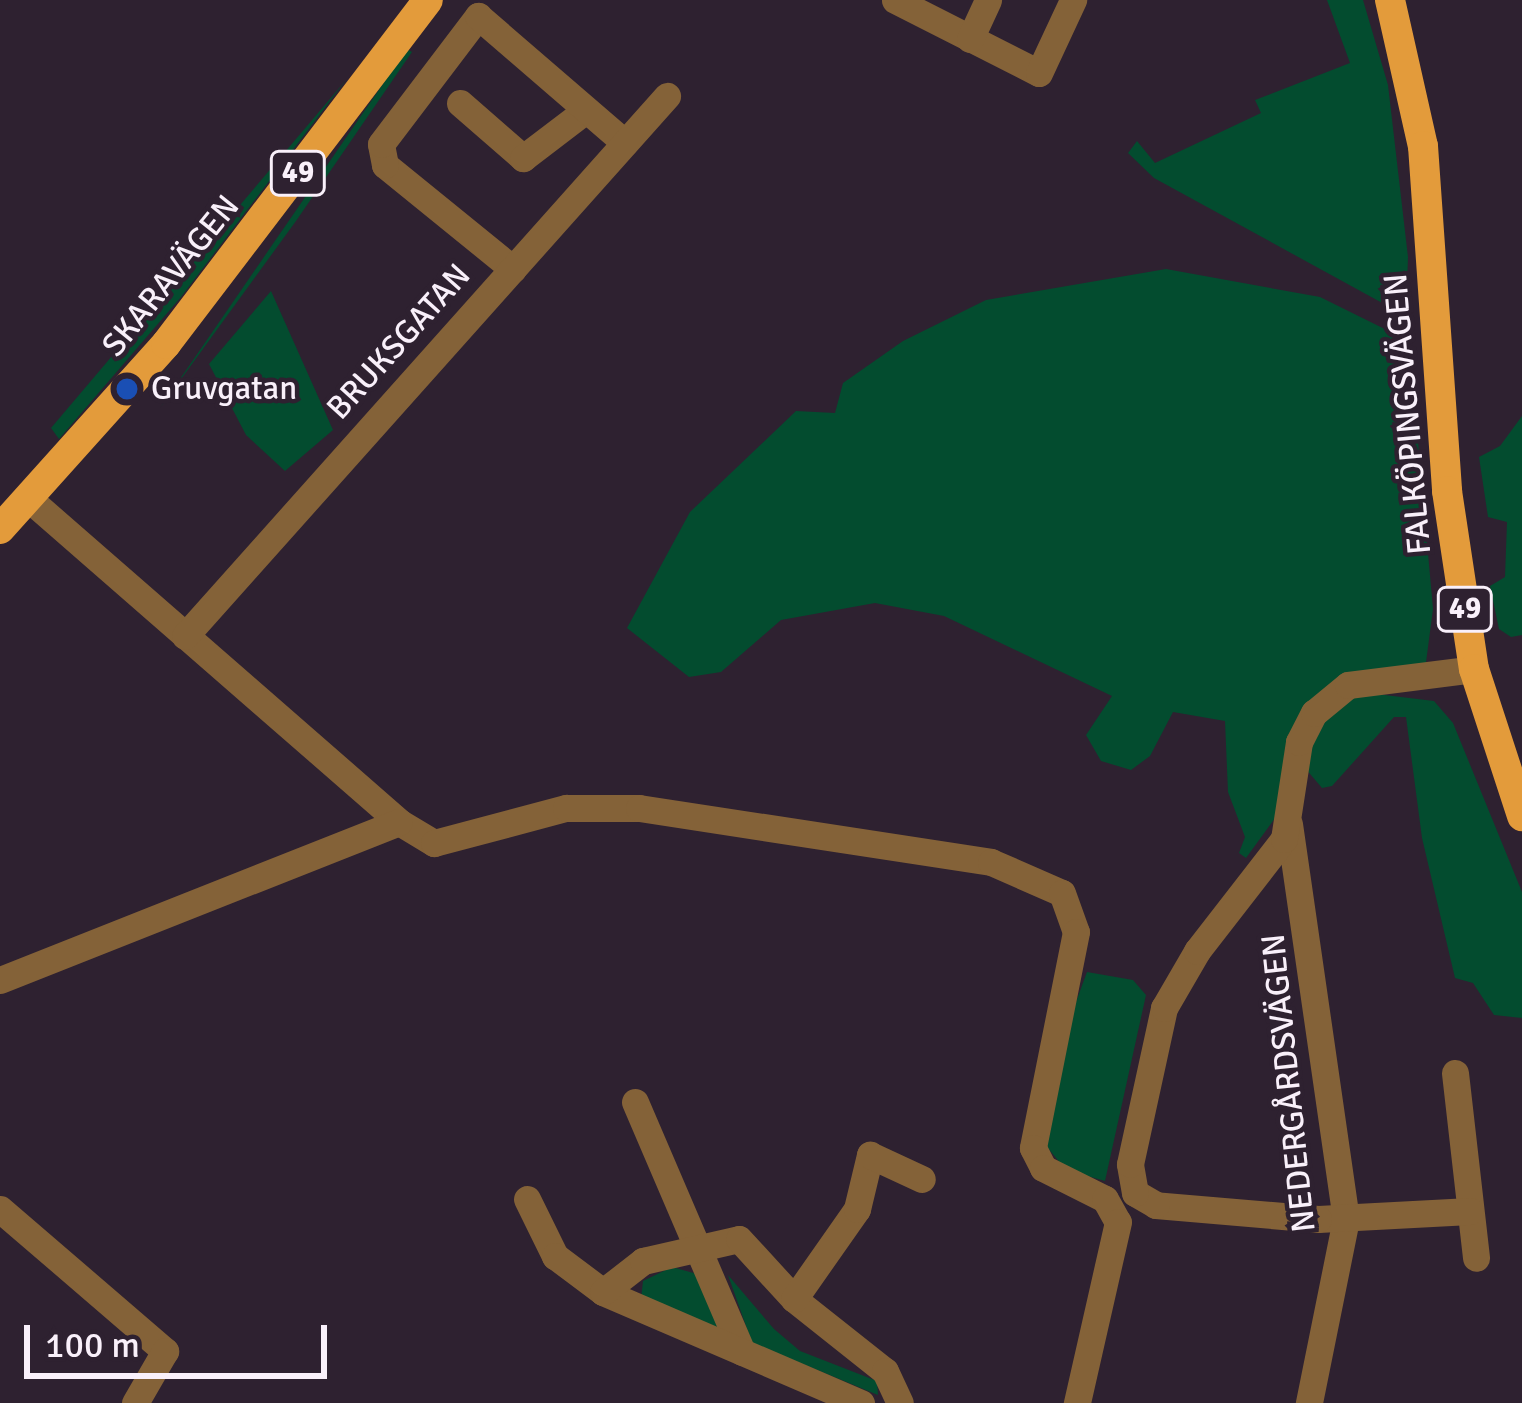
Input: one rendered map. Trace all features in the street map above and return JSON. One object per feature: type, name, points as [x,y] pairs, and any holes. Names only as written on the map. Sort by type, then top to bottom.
[{"type":"main road","name":"SKARAVÄGEN","points":[[0,530],[166,344],[428,0]]},
{"type":"main road","name":"FALKÖPINGSVÄGEN","points":[[1390,0],[1423,146],[1447,491],[1474,669],[1522,816]]},
{"type":"street","points":[[895,0],[1039,73],[1073,0]]},
{"type":"street","points":[[970,39],[988,0]]},
{"type":"street","points":[[513,269],[386,165],[381,144],[478,16],[625,143]]},
{"type":"street","name":"BRUKSGATAN","points":[[185,636],[668,96]]},
{"type":"street","points":[[460,103],[523,158],[586,110]]},
{"type":"street","points":[[28,499],[399,822],[434,843],[566,808],[639,808],[867,838],[1041,878],[1069,902],[1076,932],[1033,1148],[1043,1168],[1124,1201],[1346,1219],[1470,1211]]},
{"type":"street","points":[[1077,1403],[1164,1008],[1289,824],[1299,742],[1334,692],[1364,680],[1474,669]]},
{"type":"street","points":[[0,980],[399,822]]},
{"type":"street","name":"NEDERGÅRDSVÄGEN","points":[[1289,824],[1346,1219],[1309,1403]]},
{"type":"street","points":[[1455,1072],[1476,1258]]},
{"type":"street","points":[[635,1102],[742,1352]]},
{"type":"street","points":[[794,1299],[857,1208],[870,1155],[922,1179]]},
{"type":"street","points":[[527,1199],[554,1256],[603,1292],[861,1403]]},
{"type":"street","points":[[0,1209],[165,1351],[135,1403]]},
{"type":"street","points":[[603,1292],[643,1261],[699,1254],[739,1239],[794,1299],[885,1370],[900,1403]]},
{"type":"green space","points":[[1327,0],[1363,0],[1388,85],[1408,257],[1406,316],[1154,178],[1128,153],[1137,141],[1155,163],[1261,113],[1255,100],[1350,63]]},
{"type":"green space","points":[[407,49],[412,52],[296,221],[160,408]]},
{"type":"green space","points":[[346,80],[181,297],[59,439],[51,428]]},
{"type":"green space","points":[[1166,269],[1320,297],[1409,341],[1433,609],[1425,670],[1344,674],[1312,699],[1275,818],[1246,858],[1239,853],[1245,837],[1228,792],[1225,721],[1173,712],[1150,756],[1131,770],[1101,761],[1086,735],[1112,696],[944,616],[875,603],[781,620],[721,672],[689,677],[627,628],[690,512],[796,411],[835,413],[843,383],[903,341],[986,300]]},
{"type":"green space","points":[[271,291],[333,430],[285,471],[246,435],[209,364]]},
{"type":"green space","points":[[1522,416],[1522,635],[1511,637],[1499,629],[1490,586],[1505,577],[1507,522],[1488,517],[1479,457],[1500,446]]},
{"type":"green space","points":[[1360,692],[1434,701],[1453,723],[1522,892],[1522,1018],[1494,1015],[1473,983],[1455,978],[1422,838],[1406,717],[1394,717],[1332,786],[1322,788],[1305,768],[1319,726]]},
{"type":"green space","points":[[1087,972],[1133,980],[1146,995],[1105,1181],[1066,1170],[1042,1141],[1062,1040]]},
{"type":"green space","points":[[672,1267],[697,1274],[724,1331],[641,1299],[643,1281]]},
{"type":"green space","points":[[728,1275],[774,1329],[800,1351],[877,1381],[878,1395],[752,1343]]},
{"type":"place","name":"Gruvgatan","points":[[127,389]]}]
